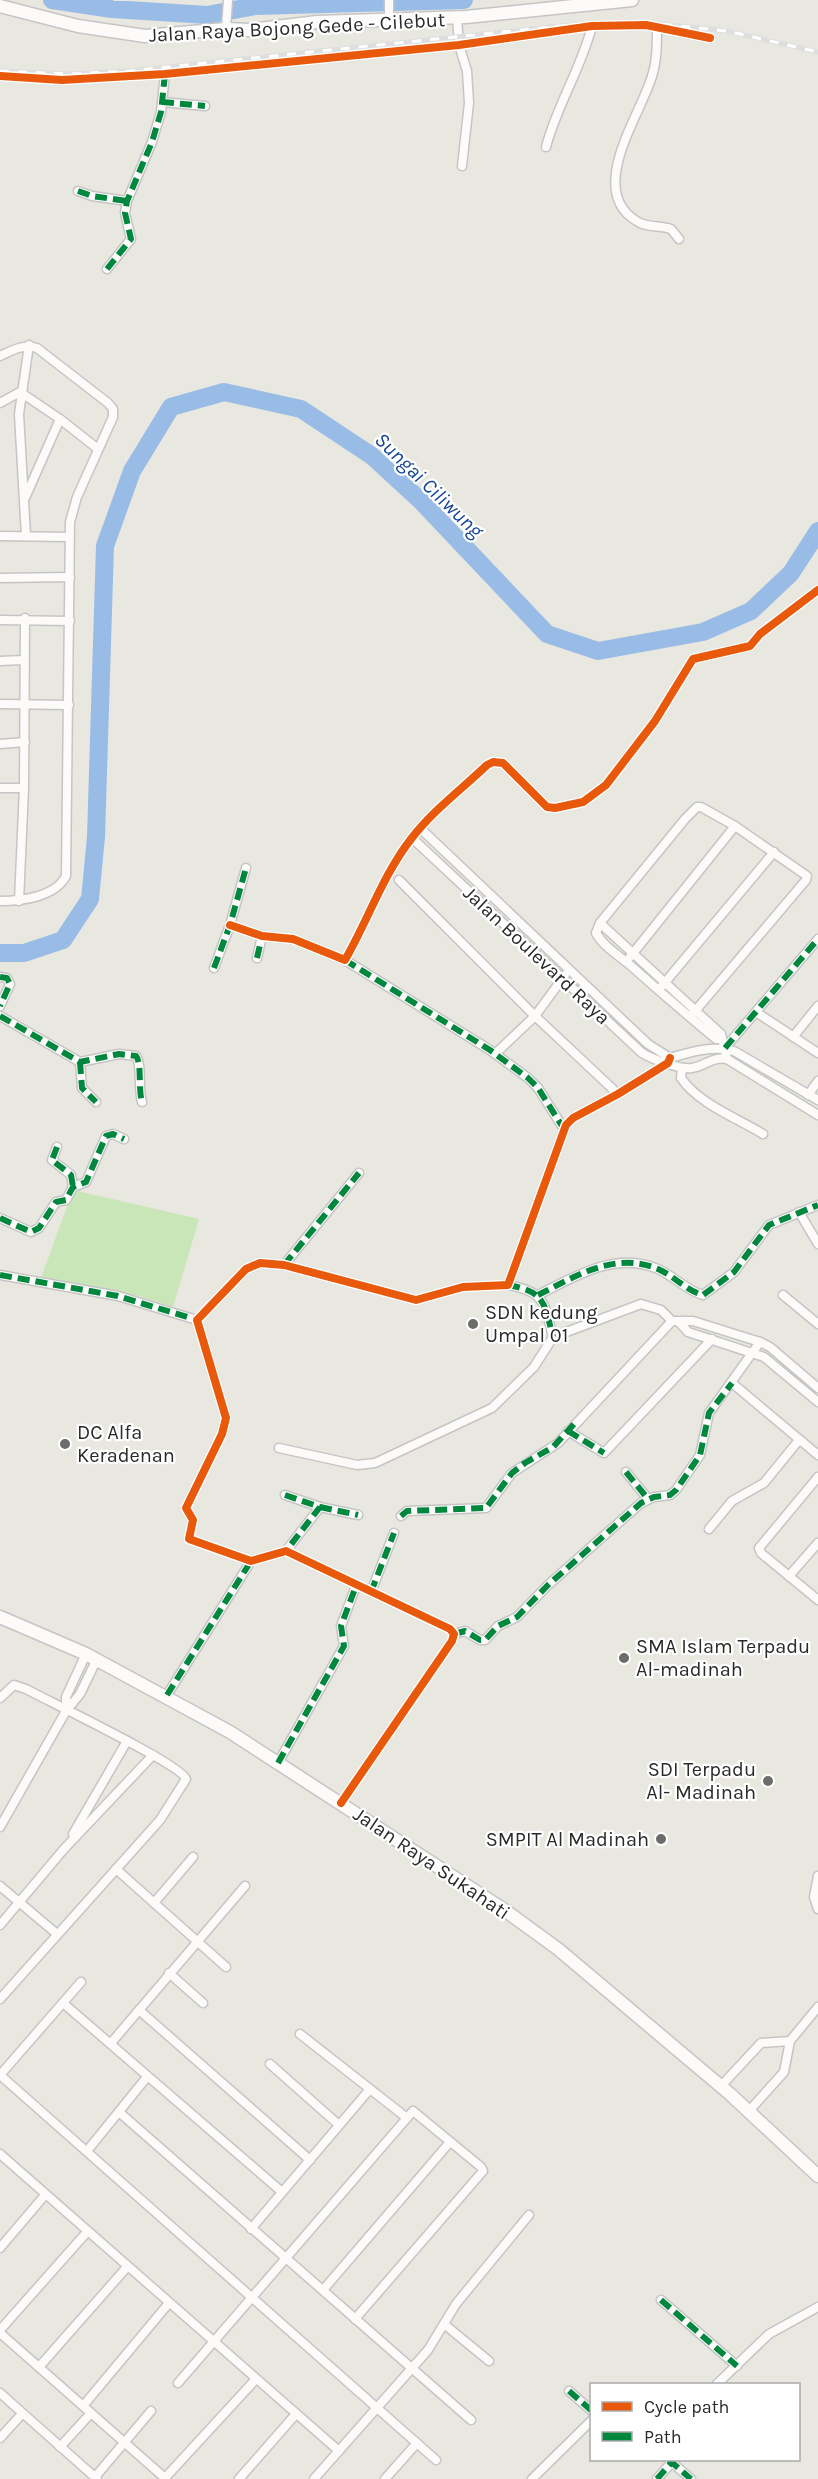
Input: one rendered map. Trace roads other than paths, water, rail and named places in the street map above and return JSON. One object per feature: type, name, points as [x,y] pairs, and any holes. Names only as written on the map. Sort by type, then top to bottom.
[{"type":"main road","name":"Jalan Raya Bojong Gede - Cilebut","points":[[0,6],[126,35],[178,34],[226,26],[250,30],[317,22],[457,18],[632,0]]},
{"type":"main road","name":"Jalan Raya Sukahati","points":[[0,1617],[92,1657],[167,1695],[230,1731],[438,1866],[558,1949],[721,2086],[818,2176]]},
{"type":"street","points":[[226,26],[227,2]]},
{"type":"street","points":[[389,3],[389,21]]},
{"type":"street","points":[[457,18],[459,45],[467,71],[469,103],[462,166]]},
{"type":"street","points":[[546,147],[553,120],[581,64],[592,26]]},
{"type":"street","points":[[0,76],[62,80],[165,74],[459,45],[592,26],[657,27],[710,38]]},
{"type":"street","points":[[657,27],[656,62],[617,164],[614,183],[618,197],[630,215],[640,223],[671,229],[679,239]]},
{"type":"street","points":[[107,269],[131,238],[125,213],[152,142],[162,102],[165,74]]},
{"type":"street","points":[[162,102],[205,106]]},
{"type":"street","points":[[78,191],[92,196],[128,201]]},
{"type":"street","points":[[0,356],[29,345],[45,353],[113,409],[113,417],[77,497],[69,537],[66,876],[57,888],[19,901],[0,901]]},
{"type":"street","points":[[27,536],[19,414],[20,392],[29,345]]},
{"type":"street","points":[[0,403],[20,392]]},
{"type":"street","points":[[20,392],[60,419],[98,449]]},
{"type":"street","points":[[24,501],[60,419]]},
{"type":"street","points":[[0,536],[69,537]]},
{"type":"street","points":[[0,578],[70,577]]},
{"type":"street","points":[[345,960],[382,887],[412,838],[439,807],[493,762],[503,763],[511,769],[547,807],[555,808],[590,799],[618,771],[655,721],[693,659],[750,646],[760,634],[818,590]]},
{"type":"street","points":[[0,620],[25,618],[69,621]]},
{"type":"street","points":[[19,901],[25,742],[25,618]]},
{"type":"street","points":[[0,661],[24,660]]},
{"type":"street","points":[[0,704],[69,705]]},
{"type":"street","points":[[0,744],[25,742]]},
{"type":"street","points":[[0,788],[24,788]]},
{"type":"street","points":[[693,1014],[806,880],[805,873],[774,852],[705,808],[697,807],[596,929],[597,935],[659,990],[721,1034],[727,1059]]},
{"type":"street","points":[[626,962],[735,826]]},
{"type":"street","name":"Jalan Boulevard Raya","points":[[421,829],[648,1044],[669,1060]]},
{"type":"street","name":"Jalan Boulevard Raya","points":[[412,838],[642,1053],[652,1059],[669,1060]]},
{"type":"street","points":[[659,990],[774,852]]},
{"type":"street","points":[[214,968],[230,925],[246,868]]},
{"type":"street","points":[[399,880],[535,1016],[618,1094]]},
{"type":"street","points":[[600,923],[666,981],[693,1014]]},
{"type":"street","points":[[230,925],[262,936],[293,939],[345,960],[495,1054],[538,1088],[564,1129]]},
{"type":"street","points":[[257,958],[262,936]]},
{"type":"street","points":[[725,1048],[818,939]]},
{"type":"street","points":[[495,1054],[535,1016],[569,970]]},
{"type":"street","points":[[0,977],[8,978],[10,984],[0,1006]]},
{"type":"street","points":[[793,1036],[818,1006]]},
{"type":"street","points":[[756,1012],[818,1053]]},
{"type":"street","points":[[0,1016],[80,1062],[118,1054],[136,1056],[141,1064],[138,1083],[142,1102]]},
{"type":"street","points":[[508,1285],[564,1129],[573,1118],[618,1094],[669,1060],[696,1050],[725,1048],[748,1058],[818,1100]]},
{"type":"street","points":[[669,1060],[682,1068],[691,1068],[720,1057],[727,1059],[818,1115]]},
{"type":"street","points":[[80,1062],[82,1088],[96,1102]]},
{"type":"street","points":[[682,1068],[681,1078],[686,1086],[706,1101],[763,1134]]},
{"type":"street","points":[[797,1102],[818,1081]]},
{"type":"street","points":[[0,1218],[31,1232],[39,1228],[56,1202],[66,1200],[74,1186],[86,1182],[106,1136],[112,1134],[124,1139]]},
{"type":"street","points":[[57,1147],[52,1160],[71,1175],[74,1186]]},
{"type":"street","points":[[284,1265],[359,1173]]},
{"type":"street","points":[[538,1295],[599,1266],[630,1263],[642,1263],[657,1269],[703,1295],[734,1272],[769,1225],[818,1205]]},
{"type":"street","points":[[799,1212],[818,1244]]},
{"type":"street","points":[[197,1320],[246,1269],[260,1263],[284,1265],[416,1300],[463,1287],[508,1285],[533,1291],[543,1301],[553,1337]]},
{"type":"street","points":[[0,1275],[118,1296],[197,1320]]},
{"type":"street","points":[[783,1295],[818,1324]]},
{"type":"street","points":[[279,1448],[357,1465],[375,1463],[492,1408],[534,1367],[553,1337],[641,1304],[661,1311],[688,1332],[752,1352],[774,1365],[818,1402]]},
{"type":"street","points":[[197,1320],[226,1418],[222,1434],[186,1508],[193,1520],[187,1536],[192,1541],[251,1561],[286,1551],[320,1507]]},
{"type":"street","points":[[401,1516],[407,1511],[486,1508],[512,1473],[525,1462],[553,1448],[675,1321],[693,1321],[760,1342],[770,1347],[818,1388]]},
{"type":"street","points":[[568,1431],[604,1453],[712,1339]]},
{"type":"street","points":[[454,1634],[465,1631],[480,1641],[485,1640],[500,1625],[517,1617],[595,1542],[648,1499],[669,1495],[676,1490],[700,1455],[709,1413],[760,1342]]},
{"type":"street","points":[[732,1383],[818,1455]]},
{"type":"street","points":[[709,1529],[732,1501],[764,1484],[799,1440]]},
{"type":"street","points":[[626,1472],[648,1499]]},
{"type":"street","points":[[818,1477],[759,1548],[761,1553],[818,1600]]},
{"type":"street","points":[[285,1495],[320,1507],[358,1515]]},
{"type":"street","points":[[371,1592],[394,1533]]},
{"type":"street","points":[[789,1576],[818,1543]]},
{"type":"street","points":[[286,1551],[450,1629],[454,1634]]},
{"type":"street","points":[[167,1695],[251,1561]]},
{"type":"street","points":[[278,1763],[344,1646],[341,1626],[356,1586]]},
{"type":"street","points":[[341,1803],[452,1641],[454,1634]]},
{"type":"street","points":[[0,1827],[66,1711],[80,1694],[92,1657]]},
{"type":"street","points":[[0,1698],[14,1685],[153,1755],[183,1772],[186,1779],[166,1812],[0,2000]]},
{"type":"street","points":[[64,1850],[127,1741]]},
{"type":"street","points":[[0,1925],[64,1850],[153,1755]]},
{"type":"street","points":[[154,1903],[193,1857]]},
{"type":"street","points":[[116,1869],[226,1967]]},
{"type":"street","points":[[818,1876],[814,1897],[818,1909]]},
{"type":"street","points":[[0,1886],[57,1934]]},
{"type":"street","points":[[111,2043],[246,1886]]},
{"type":"street","points":[[169,1973],[203,2003]]},
{"type":"street","points":[[81,1982],[0,2075],[436,2460]]},
{"type":"street","points":[[63,2002],[282,2192]]},
{"type":"street","points":[[749,2111],[784,2072],[790,2041],[818,2007]]},
{"type":"street","points":[[139,2010],[310,2160]]},
{"type":"street","points":[[300,2034],[407,2118]]},
{"type":"street","points":[[721,2086],[761,2043],[790,2041]]},
{"type":"street","points":[[270,2064],[339,2126]]},
{"type":"street","points":[[87,2151],[147,2077]]},
{"type":"street","points":[[251,2229],[370,2089]]},
{"type":"street","points":[[178,2383],[413,2111],[481,2167],[482,2174],[355,2319]]},
{"type":"street","points":[[119,2112],[471,2420]]},
{"type":"street","points":[[322,2290],[450,2142]]},
{"type":"street","points":[[1,2158],[339,2451]]},
{"type":"street","points":[[0,2248],[45,2195]]},
{"type":"street","points":[[314,2479],[434,2342],[456,2304],[530,2215]]},
{"type":"street","points":[[87,2232],[0,2331],[165,2478],[256,2379]]},
{"type":"street","points":[[39,2367],[126,2267]]},
{"type":"street","points":[[660,2300],[737,2366]]},
{"type":"street","points":[[83,2406],[169,2304]]},
{"type":"street","points":[[719,2383],[769,2334],[818,2307]]},
{"type":"street","points":[[444,2324],[489,2361]]},
{"type":"street","points":[[569,2391],[590,2410]]},
{"type":"street","points":[[0,2393],[96,2478],[151,2411]]},
{"type":"street","points":[[60,2447],[91,2413]]},
{"type":"street","points":[[0,2438],[22,2414]]},
{"type":"street","points":[[239,2479],[296,2414]]},
{"type":"street","points":[[532,2479],[590,2421]]},
{"type":"street","points":[[385,2479],[417,2444]]},
{"type":"street","points":[[657,2479],[670,2461],[691,2479]]},
{"type":"waterway","points":[[52,0],[112,9],[207,15],[255,6],[464,0]]},
{"type":"waterway","name":"Sungai Ciliwung","points":[[0,953],[24,953],[63,940],[90,899],[96,837],[105,546],[132,471],[171,407],[224,392],[301,409],[372,456],[422,502],[547,634],[598,651],[703,632],[751,611],[791,573],[818,531]]},
{"type":"railway","points":[[0,71],[71,74],[129,71],[570,25],[642,22],[727,31],[818,52]]},
{"type":"place","name":"SDN kedung Umpal 01","points":[[473,1324]]},
{"type":"place","name":"DC Alfa Keradenan","points":[[65,1444]]},
{"type":"place","name":"SMA Islam Terpadu Al-madinah","points":[[624,1658]]},
{"type":"place","name":"SDI Terpadu Al- Madinah","points":[[768,1781]]},
{"type":"place","name":"SMPIT Al Madinah","points":[[661,1839]]}]
